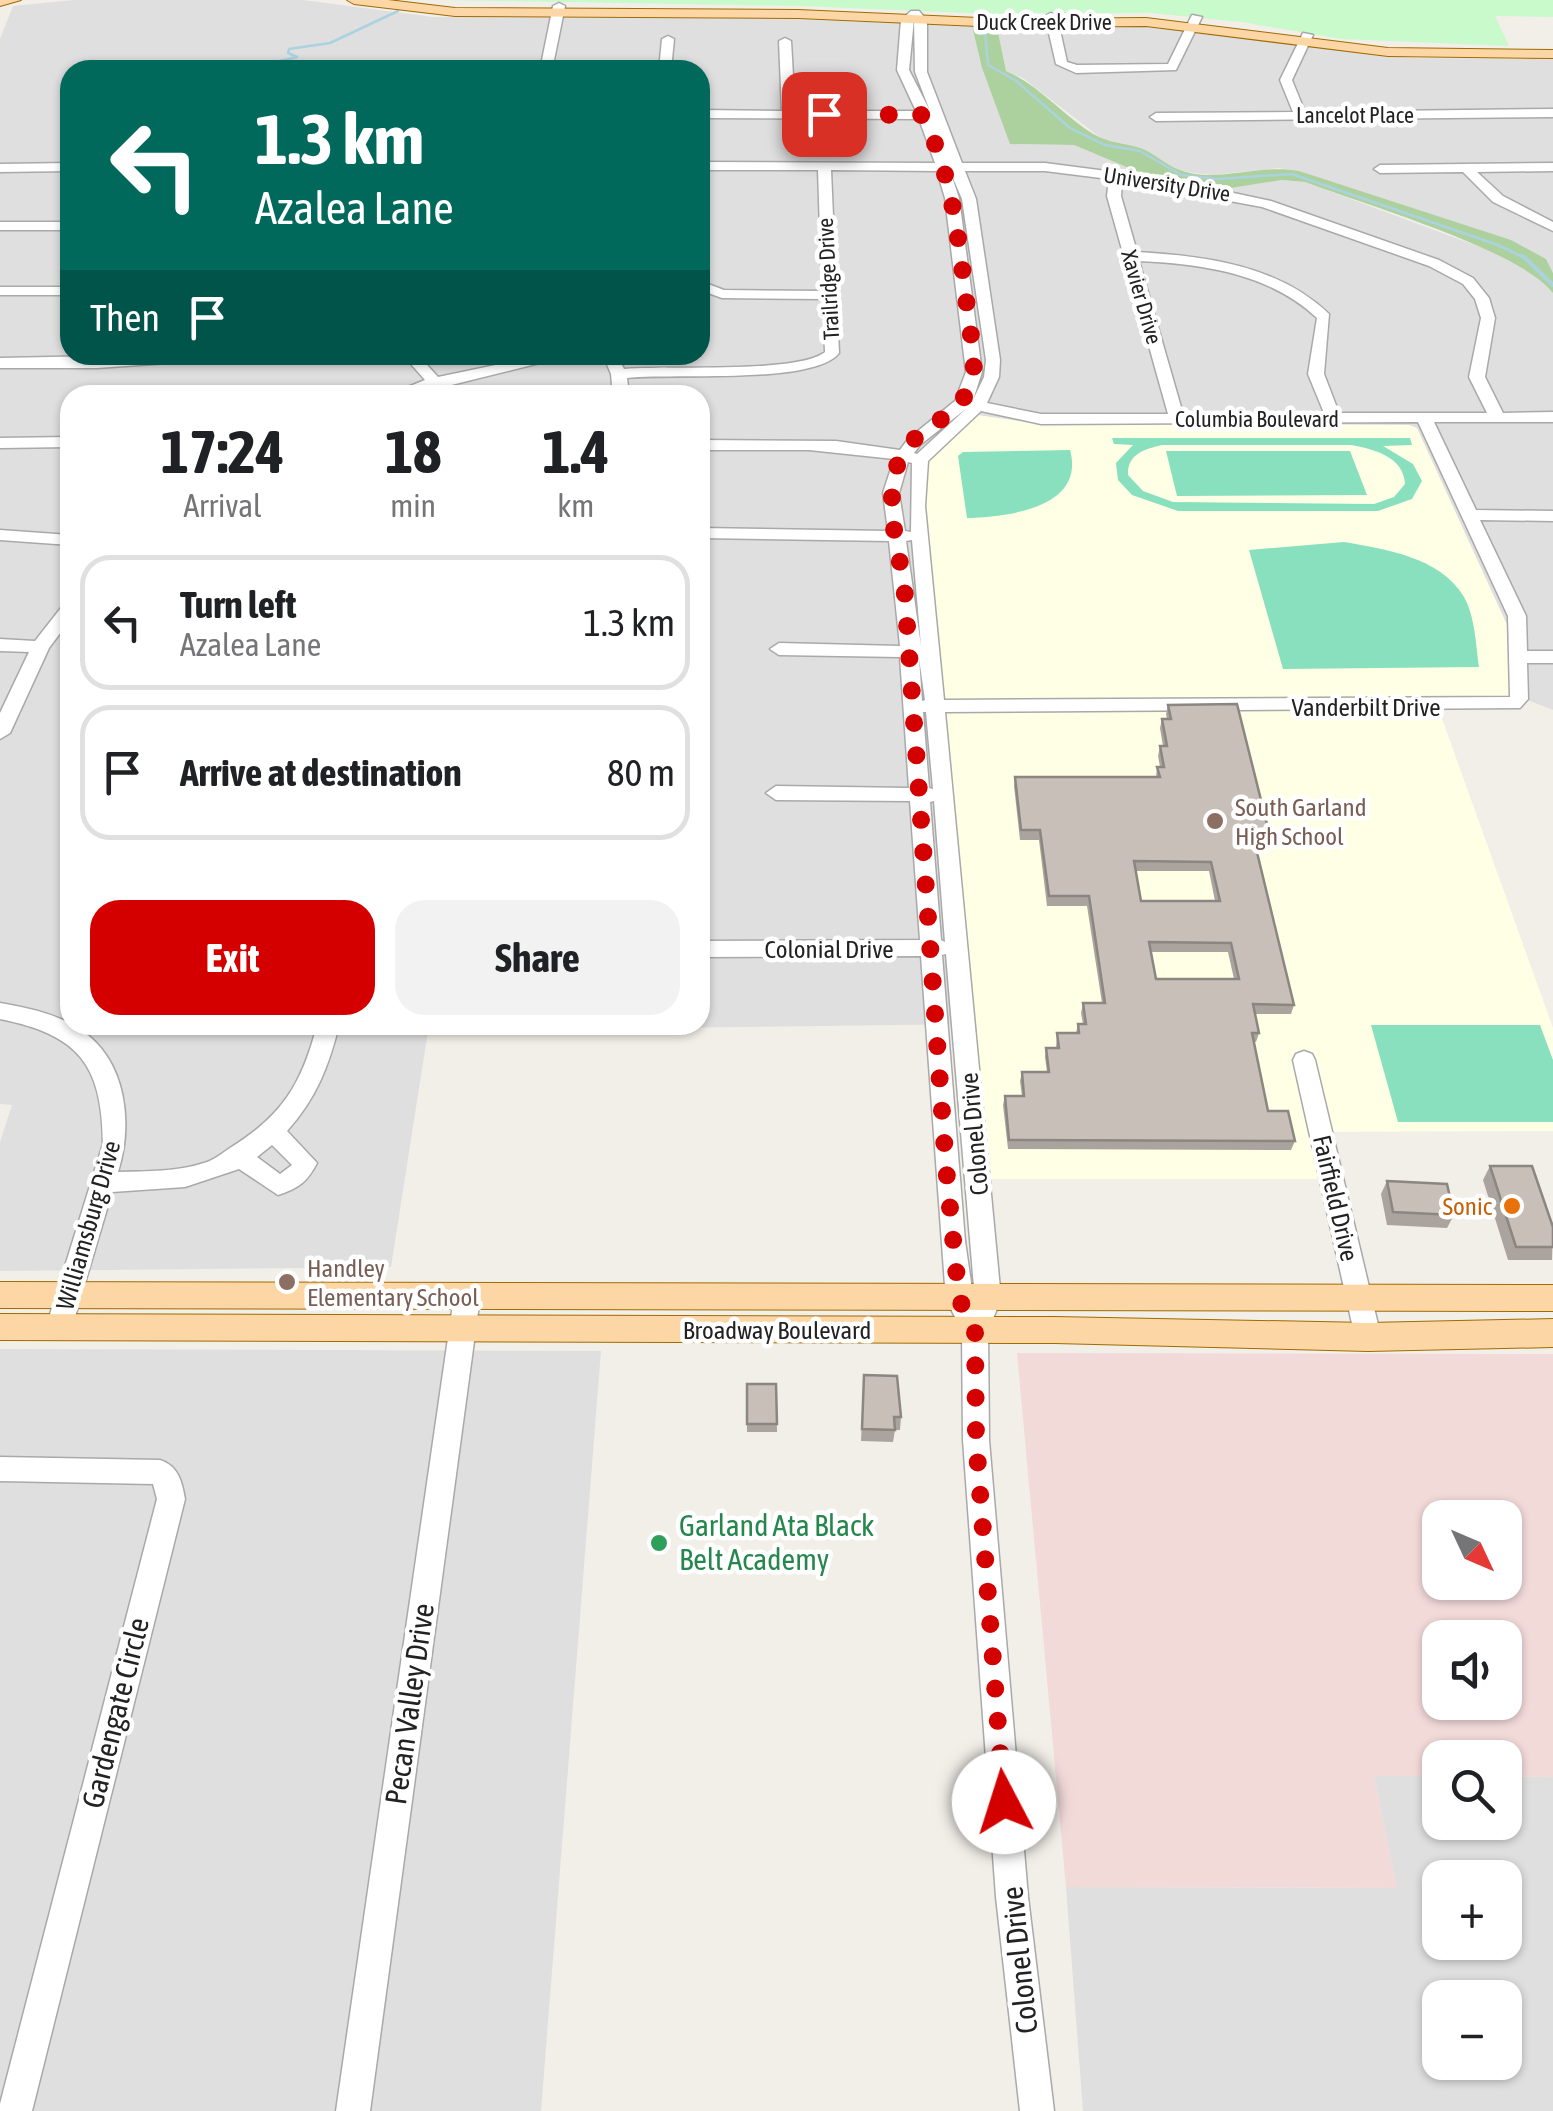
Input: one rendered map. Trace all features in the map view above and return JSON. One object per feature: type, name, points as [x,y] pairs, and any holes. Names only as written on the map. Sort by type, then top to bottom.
[{"type":"main road","points":[[0,2],[14,0]]},
{"type":"main road","name":"Duck Creek Drive","points":[[354,0],[454,12],[558,10],[1195,21],[1424,55],[1553,51]]},
{"type":"main road","name":"Duck Creek Drive","points":[[412,0],[558,10]]},
{"type":"main road","name":"Broadway Boulevard","points":[[0,1296],[467,1296],[975,1331],[1368,1337],[1553,1332]]},
{"type":"main road","name":"Broadway Boulevard","points":[[0,1327],[463,1328],[973,1299],[1553,1298]]},
{"type":"main road","points":[[1200,1299],[1204,1333]]},
{"type":"street","points":[[548,60],[558,10]]},
{"type":"street","points":[[902,455],[971,405],[974,372],[952,198],[940,166],[914,18]]},
{"type":"street","points":[[1053,20],[1062,64],[1076,69],[1172,67],[1195,21]]},
{"type":"street","points":[[665,60],[668,38]]},
{"type":"street","points":[[1300,115],[1286,80],[1305,39]]},
{"type":"street","points":[[785,41],[789,114]]},
{"type":"street","name":"Lancelot Place","points":[[1156,116],[1553,113]]},
{"type":"street","points":[[710,114],[930,115]]},
{"type":"street","points":[[710,445],[819,444],[920,460],[994,378],[973,217],[958,166],[930,115]]},
{"type":"street","name":"University Drive","points":[[710,166],[1046,167],[1246,198],[1457,272],[1482,298],[1485,308],[1488,328],[1477,363],[1477,377],[1498,419]]},
{"type":"street","points":[[0,168],[60,167]]},
{"type":"street","name":"Trailridge Drive","points":[[619,374],[820,363],[832,353],[824,167]]},
{"type":"street","points":[[1466,168],[1498,200],[1553,228]]},
{"type":"street","points":[[1380,169],[1553,168]]},
{"type":"street","name":"Xavier Drive","points":[[1116,175],[1114,196],[1177,419]]},
{"type":"street","points":[[0,226],[60,226]]},
{"type":"street","points":[[1130,256],[1210,262],[1299,295],[1316,307],[1324,317],[1316,374],[1334,420]]},
{"type":"street","points":[[710,289],[722,294],[828,295]]},
{"type":"street","points":[[0,291],[60,291]]},
{"type":"street","points":[[0,363],[60,363]]},
{"type":"street","points":[[420,365],[436,382]]},
{"type":"street","points":[[427,385],[517,365]]},
{"type":"street","points":[[615,365],[620,385]]},
{"type":"street","name":"Columbia Boulevard","points":[[971,405],[1041,419],[1553,417]]},
{"type":"street","name":"Vanderbilt Drive","points":[[911,706],[1502,707],[1519,699],[1521,657],[1517,616],[1426,420]]},
{"type":"street","points":[[0,443],[60,442]]},
{"type":"street","name":"Colonel Drive","points":[[902,455],[891,493],[904,583],[931,948],[973,1299]]},
{"type":"street","name":"Colonel Drive","points":[[920,460],[916,473],[920,537],[958,948],[976,1440],[1012,1897],[1037,2111]]},
{"type":"street","points":[[1469,515],[1553,516]]},
{"type":"street","points":[[710,534],[920,537]]},
{"type":"street","points":[[0,535],[60,538]]},
{"type":"street","points":[[0,733],[40,647],[60,621]]},
{"type":"street","points":[[0,645],[40,647]]},
{"type":"street","points":[[779,649],[931,652]]},
{"type":"street","points":[[1521,657],[1553,657]]},
{"type":"street","points":[[776,793],[943,795]]},
{"type":"street","name":"Colonial Drive","points":[[710,949],[958,948]]},
{"type":"street","name":"Williamsburg Drive","points":[[0,1011],[60,1025]]},
{"type":"street","name":"Williamsburg Drive","points":[[58,1327],[115,1144],[116,1115],[95,1052],[76,1035]]},
{"type":"street","points":[[102,1183],[211,1170],[238,1155],[271,1130],[297,1103],[316,1070],[325,1035]]},
{"type":"street","name":"Fairfield Drive","points":[[1304,1060],[1330,1158],[1368,1337]]},
{"type":"street","points":[[238,1155],[278,1186],[297,1177],[305,1163],[271,1130]]},
{"type":"street","name":"Pecan Valley Drive","points":[[353,2111],[467,1296]]},
{"type":"street","name":"Gardengate Circle","points":[[0,1469],[116,1468],[160,1472],[169,1482],[171,1500],[15,2111]]},
{"type":"shaded area","points":[[74,0],[303,0],[433,17],[766,18],[972,26],[982,68],[1011,144],[1074,145],[1148,176],[1231,188],[1282,180],[1305,182],[1491,251],[1543,280],[1553,293],[1553,710],[1512,694],[1508,627],[1414,426],[1032,423],[977,415],[971,1024],[710,1027],[710,385],[60,385],[60,1035],[427,1035],[391,1267],[0,1271],[0,1142],[12,1105],[0,1104],[0,39],[13,6]]},
{"type":"shaded area","points":[[997,27],[1159,27],[1411,58],[1553,59],[1553,273],[1546,259],[1299,171],[1279,168],[1213,175],[1194,173],[1178,170],[1137,147],[1106,142],[1023,78],[1006,71]]},
{"type":"shaded area","name":"South Garland High School","points":[[977,415],[1032,423],[1417,428],[1508,627],[1512,694],[1499,702],[1436,702],[1553,1028],[1553,1131],[1309,1132],[1320,1179],[986,1179],[920,478],[926,459]]},
{"type":"shaded area","points":[[0,1349],[601,1351],[541,2111],[0,2111]]},
{"type":"shaded area","points":[[1017,1353],[1553,1354],[1553,1777],[1522,1776],[1522,1740],[1422,1740],[1422,1776],[1374,1776],[1397,1888],[1066,1887]]},
{"type":"shaded area","points":[[1374,1776],[1422,1776],[1422,1840],[1522,1840],[1522,1776],[1553,1777],[1553,2111],[1083,2111],[1066,1887],[1396,1888]]},
{"type":"green space","points":[[441,0],[1553,0],[1553,17],[1495,16],[1509,46],[1341,39],[1242,22],[1150,13],[992,14],[801,6]]},
{"type":"green space","points":[[972,26],[997,27],[1006,71],[1099,137],[1142,149],[1192,173],[1299,171],[1511,240],[1546,259],[1553,273],[1553,293],[1535,277],[1475,245],[1305,182],[1282,180],[1231,188],[1148,176],[1074,145],[1010,144],[982,68]]},
{"type":"green space","points":[[1112,438],[1410,438],[1412,445],[1383,446],[1413,464],[1422,481],[1412,499],[1378,511],[1178,511],[1132,495],[1118,480],[1116,463],[1133,445],[1114,444]],"holes":[[[1162,445],[1351,445],[1378,452],[1399,467],[1405,484],[1394,497],[1374,504],[1173,502],[1143,491],[1128,475],[1134,457]]]},
{"type":"green space","points":[[1070,450],[1072,470],[1055,497],[1021,511],[967,518],[958,456],[963,452]]},
{"type":"green space","points":[[1166,451],[1350,451],[1367,495],[1177,496]]},
{"type":"green space","points":[[1344,542],[1410,557],[1454,583],[1471,613],[1479,667],[1283,669],[1249,550]]},
{"type":"green space","points":[[1371,1025],[1540,1025],[1553,1060],[1553,1122],[1398,1122]]},
{"type":"building","name":"South Garland High School","points":[[1237,704],[1271,840],[1254,840],[1294,1005],[1253,1004],[1259,1033],[1252,1033],[1268,1111],[1288,1111],[1295,1141],[1009,1140],[1005,1096],[1024,1096],[1022,1072],[1049,1072],[1046,1048],[1059,1048],[1057,1033],[1079,1033],[1078,1024],[1086,1024],[1083,1003],[1105,1003],[1089,896],[1049,896],[1040,830],[1021,830],[1015,777],[1160,777],[1157,767],[1164,767],[1160,746],[1167,746],[1162,719],[1171,719],[1168,705]],"holes":[[[1134,861],[1211,862],[1220,901],[1141,901]],[[1149,942],[1231,943],[1239,979],[1156,979]]]},
{"type":"building","points":[[1490,1166],[1532,1166],[1553,1227],[1553,1247],[1516,1247]]},
{"type":"building","points":[[1387,1181],[1447,1184],[1454,1215],[1393,1212]]},
{"type":"building","points":[[864,1375],[897,1376],[901,1417],[894,1417],[895,1430],[862,1429]]},
{"type":"building","points":[[747,1384],[776,1384],[777,1424],[747,1424]]},
{"type":"waterway","points":[[284,60],[297,57],[288,53],[289,49],[330,43],[398,11]]},
{"type":"waterway","points":[[985,31],[988,65],[1015,80],[1070,128],[1105,145],[1140,151],[1181,175],[1217,179],[1292,174],[1498,245],[1525,258]]},
{"type":"waterway","points":[[1525,258],[1553,285]]},
{"type":"place","name":"South Garland High School","points":[[1215,821]]},
{"type":"place","name":"Sonic","points":[[1512,1206]]},
{"type":"place","name":"Handley Elementary School","points":[[287,1282]]},
{"type":"place","name":"Garland Ata Black Belt Academy","points":[[659,1543]]},
{"type":"route","points":[[824,114],[922,115],[935,140],[952,198],[974,354],[974,372],[962,403],[902,455],[891,493],[904,583],[917,794],[959,1299],[975,1331],[976,1440],[1004,1802]]}]
